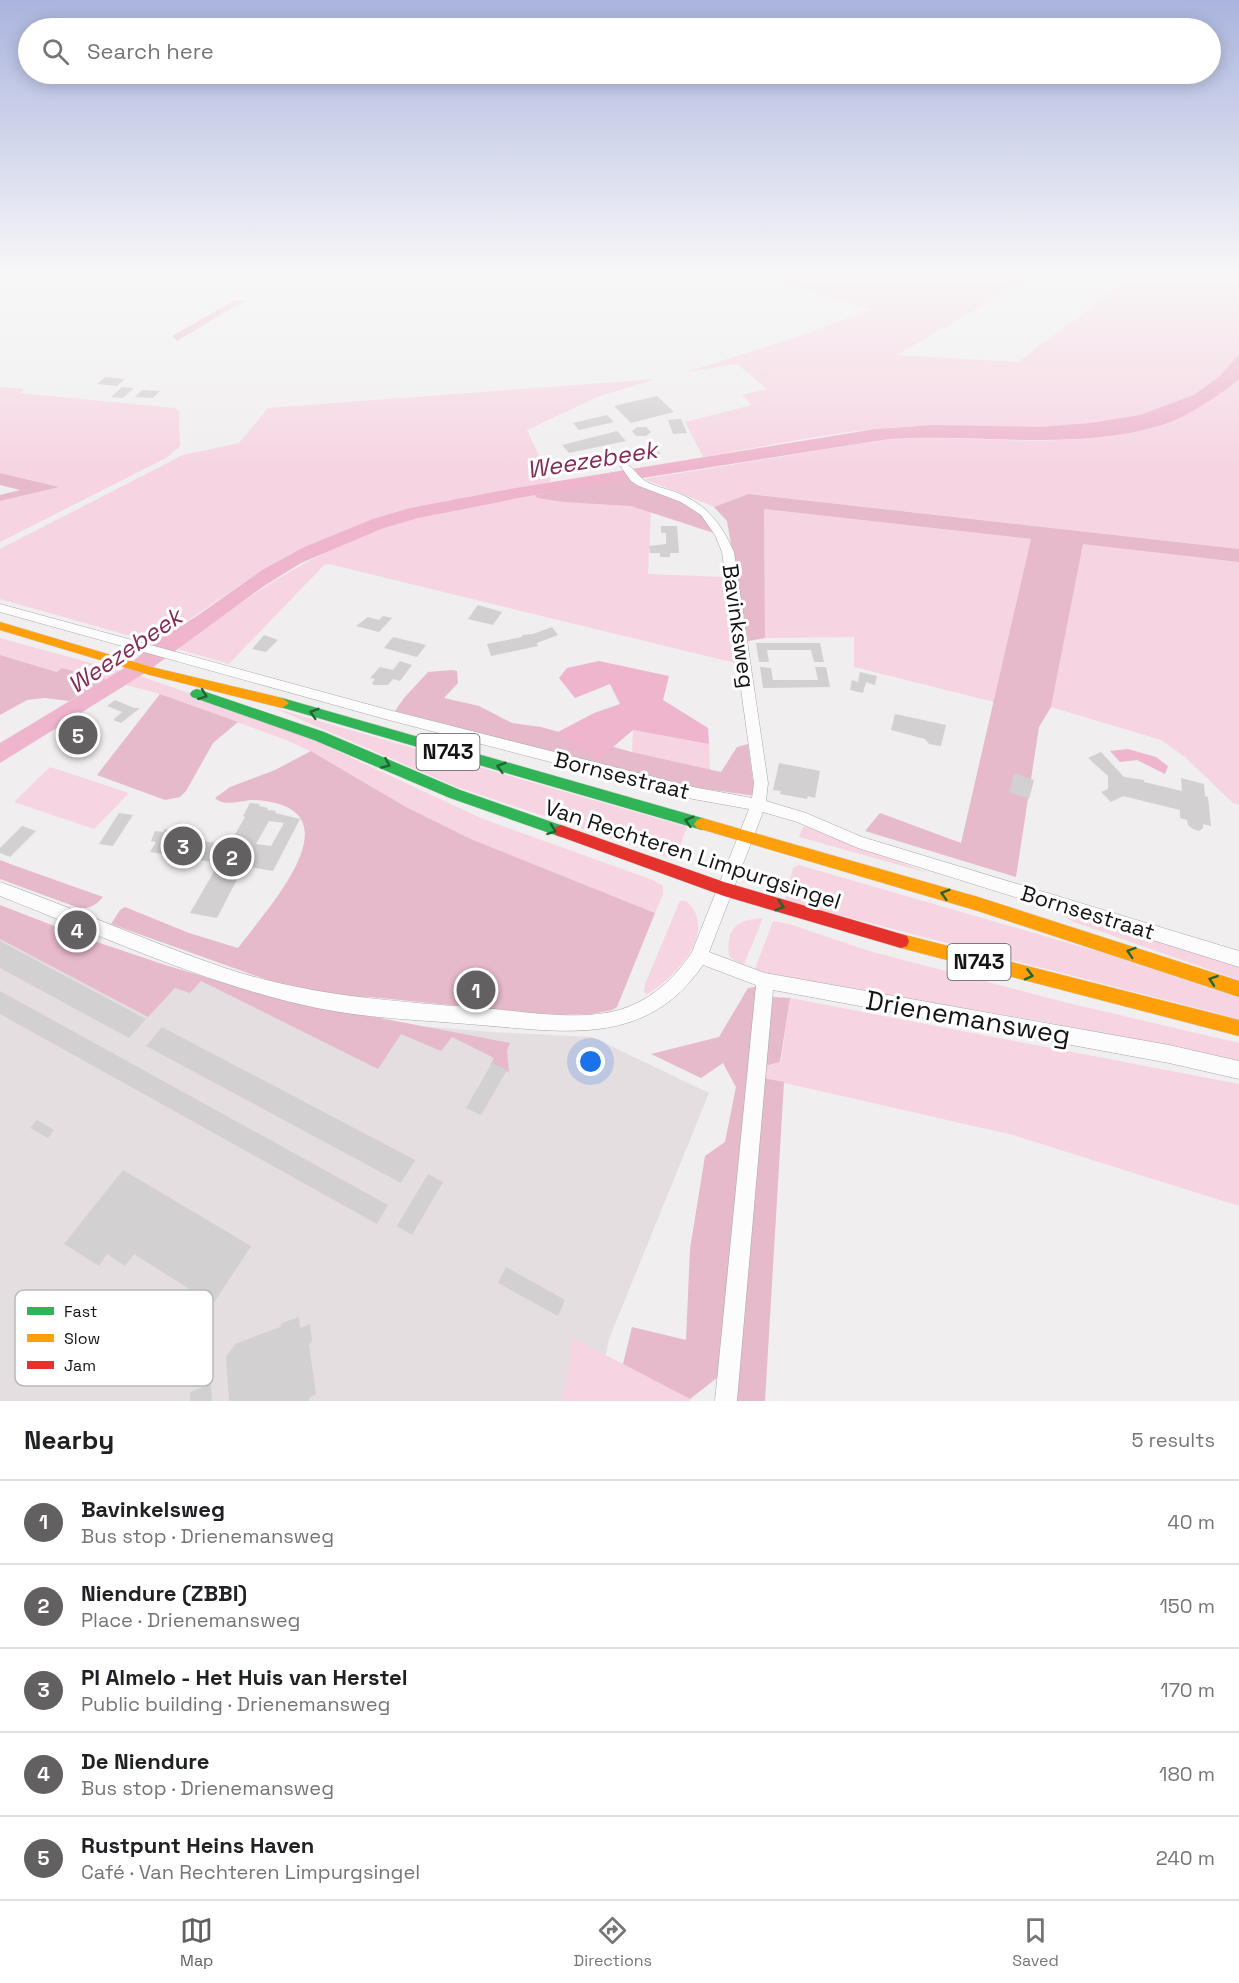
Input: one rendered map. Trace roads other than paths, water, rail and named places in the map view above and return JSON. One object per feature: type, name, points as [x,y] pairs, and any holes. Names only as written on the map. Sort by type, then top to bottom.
[{"type":"main road","name":"Van Rechteren Limpurgsingel","points":[[0,626],[150,671],[250,694],[988,907],[1239,989]]},
{"type":"main road","name":"Van Rechteren Limpurgsingel","points":[[150,671],[197,694],[319,736],[455,794],[724,889],[952,955],[1239,1028]]},
{"type":"street","name":"Bavinksweg","points":[[626,467],[634,479],[697,505],[712,518],[720,530],[728,552],[762,783],[759,805],[745,837]]},
{"type":"street","name":"Bornsestraat","points":[[0,608],[397,717],[693,793],[759,805],[801,817],[858,842],[1239,959]]},
{"type":"street","points":[[0,889],[225,976],[318,1000],[400,1010],[556,1023],[598,1022],[628,1016],[649,1006],[680,981],[699,956],[745,837]]},
{"type":"street","name":"Drienemansweg","points":[[699,956],[765,981],[1169,1054],[1239,1070]]},
{"type":"street","points":[[726,1401],[765,981]]},
{"type":"place","name":"Rustpunt Heins Haven","points":[[78,735]]},
{"type":"place","name":"PI Almelo - Het Huis van Herstel","points":[[183,846]]},
{"type":"place","name":"Niendure (ZBBI)","points":[[232,857]]},
{"type":"place","name":"De Niendure","points":[[77,930]]},
{"type":"place","name":"Bavinkelsweg","points":[[476,990]]},
{"type":"water label","name":"Weezebeek","points":[[592,460]]},
{"type":"water label","name":"Weezebeek","points":[[125,651]]}]
